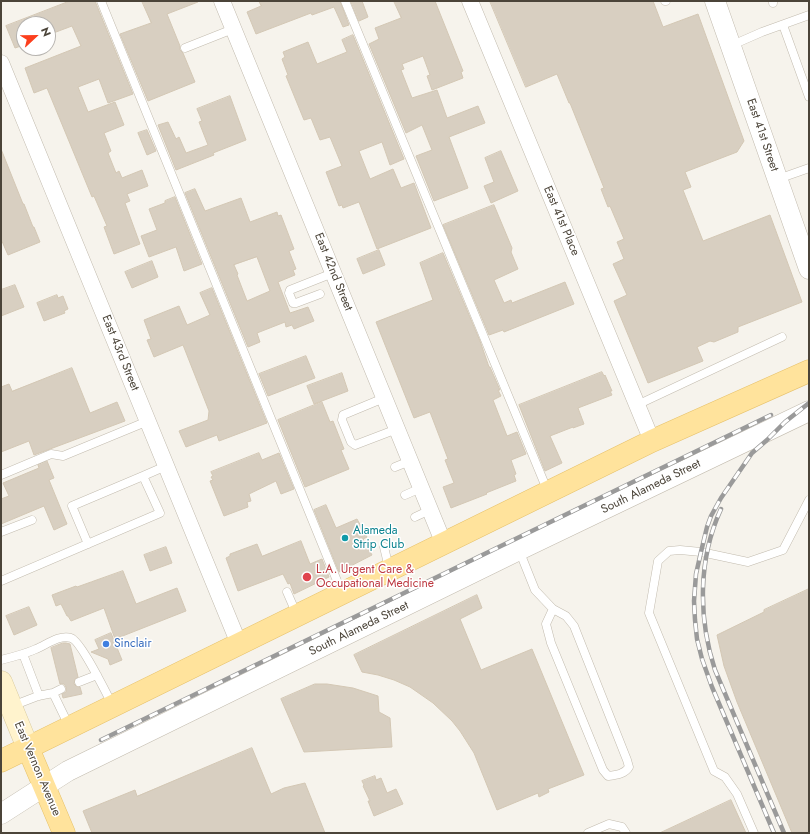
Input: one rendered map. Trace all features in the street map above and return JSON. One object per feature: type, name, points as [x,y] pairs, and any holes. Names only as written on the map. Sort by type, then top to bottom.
[{"type":"main road","points":[[1,761],[652,441],[809,371]]},
{"type":"main road","name":"East Vernon Avenue","points":[[1,682],[64,833]]},
{"type":"street","name":"East 42nd Street","points":[[222,1],[444,544]]},
{"type":"street","name":"East 41st Place","points":[[470,1],[652,441]]},
{"type":"street","name":"East 41st Street","points":[[715,1],[809,269]]},
{"type":"street","name":"East 43rd Street","points":[[1,63],[239,644]]},
{"type":"street","name":"South Alameda Street","points":[[1,814],[68,771],[519,550],[809,411]]},
{"type":"lane","points":[[101,1],[342,593]]},
{"type":"lane","points":[[345,1],[548,492]]},
{"type":"lane","points":[[730,46],[809,15]]},
{"type":"lane","points":[[783,25],[809,97]]},
{"type":"lane","points":[[185,48],[233,29]]},
{"type":"lane","points":[[778,179],[809,168]]},
{"type":"lane","points":[[320,294],[293,303],[289,293],[290,290],[333,274]]},
{"type":"lane","points":[[637,405],[782,337]]},
{"type":"lane","points":[[384,398],[343,415],[342,420],[351,442],[355,445],[397,429]]},
{"type":"lane","points":[[1,475],[51,454],[63,456],[148,421]]},
{"type":"lane","points":[[395,468],[410,461]]},
{"type":"lane","points":[[88,544],[72,506],[166,466]]},
{"type":"lane","points":[[1,581],[160,513],[143,476]]},
{"type":"lane","points":[[405,495],[421,488]]},
{"type":"lane","points":[[754,833],[737,794],[725,777],[714,771],[649,613],[658,561],[669,551],[680,550],[700,552],[748,562],[783,550],[809,500]]},
{"type":"lane","points":[[415,518],[430,510]]},
{"type":"lane","points":[[1,532],[32,520]]},
{"type":"lane","points":[[384,547],[390,570]]},
{"type":"lane","points":[[519,550],[535,590],[553,609],[566,616],[574,626],[627,760],[629,767],[627,770],[618,775],[608,776],[602,770],[551,643],[546,624],[553,609]]},
{"type":"lane","points":[[287,592],[298,615]]},
{"type":"lane","points":[[1,660],[37,649],[60,638],[71,638],[78,644],[104,687],[113,706]]},
{"type":"lane","points":[[23,654],[39,696]]},
{"type":"lane","points":[[79,682],[97,675]]},
{"type":"lane","points":[[11,707],[57,691],[70,727]]},
{"type":"lane","points":[[588,833],[609,824],[622,827],[626,833]]},
{"type":"building","points":[[70,1],[95,1],[133,94],[108,103],[99,79],[78,87],[88,112],[115,102],[124,125],[104,133],[111,151],[108,153],[116,173],[119,171],[122,178],[142,170],[148,186],[127,194],[130,201],[125,203],[140,244],[114,254],[104,227],[107,226],[94,196],[92,197],[47,88],[34,93],[25,68],[81,46],[72,26],[56,32],[56,16],[32,16]]},
{"type":"building","points":[[142,1],[198,1],[167,14],[180,46],[180,50],[183,53],[195,82],[148,101],[120,34],[151,23]]},
{"type":"building","points":[[259,1],[340,1],[349,25],[343,27],[334,7],[312,15],[311,13],[256,34],[247,12],[261,6]]},
{"type":"building","points":[[351,1],[362,1],[368,17],[359,21]]},
{"type":"building","points":[[394,1],[435,1],[463,71],[461,72],[463,78],[432,90],[427,76],[430,75],[423,56],[402,64],[404,69],[401,70],[412,98],[437,90],[447,118],[478,106],[485,123],[449,137],[468,188],[434,201],[416,156],[432,150],[422,125],[406,133],[369,44],[379,39],[375,28],[401,18]]},
{"type":"building","points":[[490,1],[653,1],[663,27],[698,14],[744,141],[737,152],[685,172],[691,187],[683,190],[703,241],[770,215],[802,302],[738,327],[738,332],[697,347],[703,361],[648,383],[614,301],[627,295],[613,264],[624,259],[617,242],[624,239],[610,206],[608,207],[601,189],[604,188],[570,103],[557,74],[526,87]]},
{"type":"building","points":[[16,22],[16,48],[15,48],[6,26]]},
{"type":"building","points":[[353,35],[404,159],[390,165],[382,142],[359,151],[370,179],[393,169],[401,188],[414,183],[431,228],[377,249],[359,202],[343,208],[342,205],[339,206],[326,172],[342,166],[330,137],[320,140],[311,118],[304,120],[286,76],[288,75],[282,59],[285,57],[283,52],[308,42],[317,64],[347,52],[342,40]]},
{"type":"building","points":[[230,96],[246,140],[176,170],[158,125],[168,122],[176,139],[179,137],[186,153],[208,145],[199,122],[202,121],[197,109]]},
{"type":"building","points":[[147,130],[156,151],[147,155],[138,133]]},
{"type":"building","points":[[1,149],[40,242],[8,255],[1,239]]},
{"type":"building","points":[[501,151],[518,191],[491,203],[484,186],[494,182],[485,158]]},
{"type":"building","points":[[195,189],[205,211],[241,198],[250,222],[277,212],[278,216],[281,215],[294,249],[289,251],[296,269],[293,270],[295,275],[278,282],[290,313],[308,307],[314,321],[294,329],[292,325],[286,327],[285,322],[257,333],[260,342],[248,347],[185,193]],"holes":[[[257,257],[270,291],[247,301],[234,265]]]},
{"type":"building","points":[[175,197],[202,264],[184,271],[176,247],[149,257],[141,236],[157,230],[149,209],[165,203],[165,201]]},
{"type":"building","points":[[494,205],[512,248],[511,252],[518,269],[494,280],[504,303],[511,300],[512,303],[565,282],[574,304],[504,332],[503,330],[489,335],[443,225]]},
{"type":"building","points":[[379,250],[385,265],[363,274],[357,259]]},
{"type":"building","points":[[443,253],[480,341],[489,367],[500,390],[498,390],[501,396],[493,400],[507,436],[517,432],[526,454],[511,460],[516,474],[514,475],[516,481],[451,508],[443,487],[454,483],[445,460],[448,459],[430,412],[414,418],[376,322],[433,300],[420,263]]},
{"type":"building","points":[[152,261],[158,277],[132,288],[125,272]]},
{"type":"building","points":[[15,285],[24,307],[1,316],[1,290]]},
{"type":"building","points":[[212,288],[267,423],[219,441],[217,435],[186,447],[179,431],[208,420],[209,411],[183,345],[154,357],[147,340],[151,339],[144,320],[179,306],[187,325],[210,315],[200,293]]},
{"type":"building","points":[[57,295],[58,298],[63,296],[68,309],[64,311],[65,313],[44,321],[37,303]]},
{"type":"building","points":[[306,356],[315,378],[268,396],[259,374]]},
{"type":"building","points":[[72,368],[90,413],[117,402],[125,421],[34,455],[29,441],[1,452],[1,387],[9,384],[12,391]]},
{"type":"building","points":[[602,372],[604,376],[605,375],[612,391],[610,391],[612,395],[578,408],[584,424],[550,436],[562,463],[545,471],[519,405]]},
{"type":"building","points":[[342,373],[348,391],[314,404],[307,386]]},
{"type":"building","points":[[322,402],[330,422],[333,421],[344,449],[341,450],[349,469],[305,487],[278,420]]},
{"type":"building","points":[[259,453],[262,460],[279,453],[294,489],[281,494],[276,481],[249,494],[251,501],[247,502],[248,507],[224,516],[210,481],[213,480],[211,477],[213,476],[211,472]]},
{"type":"building","points":[[47,461],[54,478],[49,480],[67,524],[54,530],[44,506],[1,524],[1,499],[9,496],[3,483],[39,468],[38,465]]},
{"type":"building","name":"Alameda Strip Club","points":[[326,505],[336,528],[357,519],[367,537],[363,539],[372,555],[339,572],[314,510]]},
{"type":"building","points":[[301,541],[310,564],[322,559],[329,577],[294,594],[290,583],[288,584],[283,574],[238,591],[226,558],[230,556],[230,554],[257,544],[262,556]]},
{"type":"building","points":[[166,547],[172,563],[150,571],[144,555]]},
{"type":"building","points":[[123,571],[136,604],[177,588],[186,611],[115,639],[104,608],[71,621],[61,604],[56,606],[52,595]]},
{"type":"building","points":[[809,589],[809,833],[792,833],[737,702],[724,666],[717,635],[764,612],[764,610]]},
{"type":"building","points":[[477,595],[482,608],[460,619],[481,670],[532,649],[584,775],[548,789],[549,792],[539,797],[538,793],[497,810],[474,753],[452,721],[433,703],[410,687],[378,675],[362,672],[354,655]]},
{"type":"building","points":[[29,607],[37,625],[14,635],[6,616]]},
{"type":"building","name":"Sinclair","points":[[111,633],[122,660],[110,665],[108,659],[91,652],[99,649],[95,640]]},
{"type":"building","points":[[63,643],[70,644],[78,677],[75,679],[74,684],[80,687],[82,694],[63,698],[62,694],[66,692],[66,687],[64,684],[60,684],[51,648]]},
{"type":"building","points":[[315,684],[327,684],[353,688],[378,696],[379,712],[390,718],[392,747],[304,752],[281,699]]},
{"type":"building","points":[[252,748],[271,794],[284,788],[305,783],[325,833],[92,833],[83,811],[135,790],[137,796]]},
{"type":"building","points":[[375,776],[376,780],[381,778],[387,793],[396,789],[403,804],[374,816],[362,781]]},
{"type":"building","points":[[731,800],[746,833],[660,833]]},
{"type":"railway","points":[[774,833],[712,687],[702,659],[697,639],[695,620],[694,601],[696,574],[707,527],[721,498],[752,453],[785,422],[809,403]]},
{"type":"railway","points":[[101,740],[771,415]]},
{"type":"railway","points":[[721,509],[713,528],[708,548],[703,589],[703,609],[709,650],[715,670],[784,833]]},
{"type":"place","name":"Alameda Strip Club","points":[[345,538]]},
{"type":"place","name":"L.A. Urgent Care & Occupational Medicine","points":[[307,577]]},
{"type":"place","name":"Sinclair","points":[[106,644]]}]
